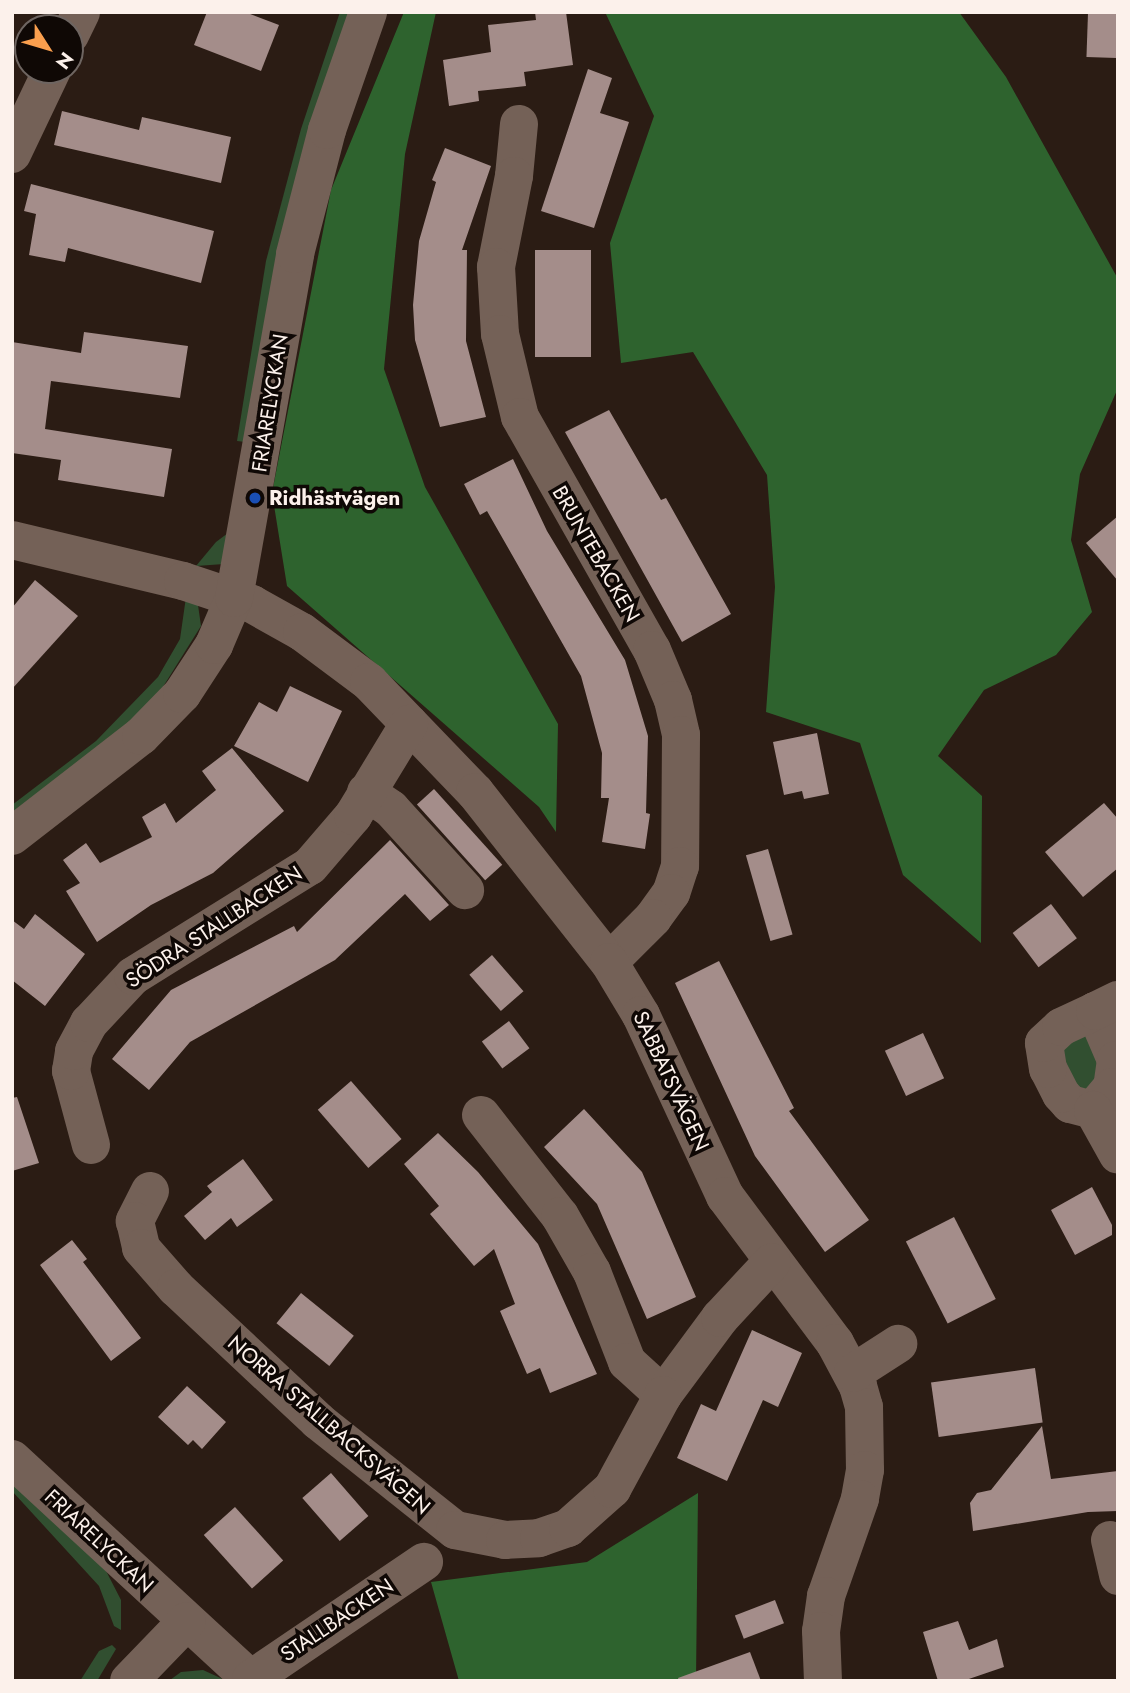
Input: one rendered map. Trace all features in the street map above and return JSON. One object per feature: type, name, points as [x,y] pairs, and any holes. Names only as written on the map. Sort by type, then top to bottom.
[{"type":"street","name":"FRIARELYCKAN","points":[[12,836],[141,736],[182,694],[214,645],[234,598],[295,254],[327,130],[368,12]]},
{"type":"street","points":[[12,153],[45,84]]},
{"type":"street","name":"BRUNTEBACKEN","points":[[519,124],[514,176],[496,267],[499,334],[520,417],[652,650],[673,700],[681,734],[680,866],[671,893],[653,918],[609,962]]},
{"type":"street","points":[[12,540],[234,598]]},
{"type":"street","name":"SABBATSVÄGEN","points":[[234,598],[302,632],[369,682],[475,792],[609,962],[641,1015],[725,1196],[853,1373],[864,1408],[865,1469],[857,1510],[826,1595],[821,1631],[823,1681]]},
{"type":"street","name":"SÖDRA STALLBACKEN","points":[[91,1145],[71,1071],[74,1051],[89,1023],[132,976],[310,866],[338,837],[409,723]]},
{"type":"street","points":[[366,792],[391,809],[466,890]]},
{"type":"street","points":[[1094,1110],[1112,1087],[1116,1059],[1106,1005],[1051,1034],[1043,1052],[1061,1094],[1070,1104],[1094,1110],[1118,1155]]},
{"type":"street","points":[[481,1115],[560,1216],[592,1272],[627,1362],[663,1395]]},
{"type":"street","name":"NORRA STALLBACKSVÄGEN","points":[[150,1191],[135,1221],[141,1248],[176,1288],[318,1421],[455,1530],[505,1540],[538,1538],[568,1528],[612,1489],[663,1395],[720,1318],[772,1262]]},
{"type":"street","points":[[853,1373],[898,1344]]},
{"type":"street","name":"FRIARELYCKAN","points":[[12,1459],[252,1680]]},
{"type":"street","name":"STALLBACKEN","points":[[252,1680],[424,1562]]},
{"type":"street","points":[[129,1681],[187,1621]]},
{"type":"green space","points":[[340,12],[352,12],[254,443],[237,441],[266,261],[301,129]]},
{"type":"green space","points":[[404,12],[436,12],[405,154],[384,369],[425,487],[558,724],[556,832],[539,807],[287,586],[272,493],[331,190]]},
{"type":"green space","points":[[605,12],[959,12],[1006,77],[1118,279],[1118,388],[1080,474],[1071,540],[1092,612],[1056,655],[984,690],[938,756],[982,796],[981,943],[903,875],[860,743],[766,712],[775,587],[767,475],[693,352],[621,363],[610,243],[654,116]]},
{"type":"green space","points":[[228,533],[224,564],[196,566],[216,542]]},
{"type":"green space","points":[[186,597],[198,605],[201,626],[156,698],[137,719],[12,816],[12,805],[96,741],[158,677],[180,639]]},
{"type":"green space","points":[[1083,1032],[1103,1059],[1091,1097],[1070,1088],[1059,1045]]},
{"type":"green space","points":[[12,1480],[103,1565],[121,1600],[121,1630],[114,1626],[99,1586],[12,1491]]},
{"type":"green space","points":[[698,1493],[696,1681],[459,1681],[431,1582],[587,1562]]},
{"type":"green space","points":[[112,1645],[116,1649],[97,1681],[80,1681],[99,1651]]},
{"type":"green space","points":[[203,1670],[227,1681],[170,1680],[181,1672]]},
{"type":"building","points":[[207,12],[245,12],[279,25],[261,71],[194,45]]},
{"type":"building","points":[[535,12],[566,12],[573,65],[524,72],[526,86],[478,91],[479,101],[449,106],[443,60],[491,52],[488,25],[536,20]]},
{"type":"building","points":[[1088,13],[1118,14],[1116,58],[1086,57]]},
{"type":"building","points":[[588,69],[612,78],[600,113],[629,122],[594,228],[541,211]]},
{"type":"building","points":[[62,111],[139,130],[142,117],[231,137],[221,183],[54,145]]},
{"type":"building","points":[[445,148],[491,166],[462,250],[467,250],[466,341],[486,417],[440,427],[415,340],[413,305],[419,241],[436,182],[432,180]]},
{"type":"building","points":[[31,184],[214,231],[201,283],[68,248],[65,262],[29,255],[36,214],[24,211]]},
{"type":"building","points":[[535,250],[591,250],[591,357],[535,357]]},
{"type":"building","points":[[84,332],[188,346],[180,398],[51,381],[45,429],[172,449],[164,497],[58,480],[61,460],[12,453],[12,342],[81,353]]},
{"type":"building","points":[[609,410],[661,500],[666,498],[731,614],[682,642],[565,432]]},
{"type":"building","points":[[513,459],[547,531],[625,660],[648,736],[646,813],[650,814],[645,849],[602,842],[609,798],[601,798],[602,753],[581,676],[487,511],[480,515],[464,484]]},
{"type":"building","points":[[1118,516],[1118,581],[1086,543]]},
{"type":"building","points":[[35,580],[78,616],[12,689],[12,608]]},
{"type":"building","points":[[290,686],[342,711],[308,782],[234,746],[259,702],[277,712]]},
{"type":"building","points":[[817,733],[829,794],[804,799],[802,791],[784,795],[773,742]]},
{"type":"building","points":[[232,748],[284,811],[213,873],[151,905],[97,942],[66,891],[80,883],[63,860],[86,843],[100,863],[152,837],[142,817],[165,803],[176,823],[216,790],[202,771]]},
{"type":"building","points":[[434,789],[502,865],[485,880],[417,804]]},
{"type":"building","points":[[1104,803],[1118,819],[1118,868],[1083,897],[1045,852]]},
{"type":"building","points":[[390,840],[449,905],[430,921],[405,894],[335,960],[190,1042],[149,1090],[112,1059],[171,990],[294,926],[297,932]]},
{"type":"building","points":[[768,849],[793,935],[770,941],[746,855]]},
{"type":"building","points":[[1051,904],[1077,938],[1039,967],[1013,933]]},
{"type":"building","points":[[35,914],[85,954],[45,1006],[12,980],[12,920],[24,929]]},
{"type":"building","points":[[492,955],[523,991],[501,1011],[469,975]]},
{"type":"building","points":[[719,961],[794,1108],[789,1111],[869,1220],[825,1252],[755,1156],[675,983]]},
{"type":"building","points":[[509,1021],[529,1048],[502,1069],[482,1041]]},
{"type":"building","points":[[923,1033],[944,1078],[906,1096],[885,1051]]},
{"type":"building","points":[[351,1081],[402,1139],[368,1168],[318,1110]]},
{"type":"building","points":[[17,1097],[39,1163],[12,1171],[12,1098]]},
{"type":"building","points":[[584,1109],[642,1172],[696,1297],[647,1319],[597,1204],[544,1147]]},
{"type":"building","points":[[438,1133],[478,1172],[538,1244],[597,1374],[550,1393],[540,1368],[527,1374],[500,1311],[515,1304],[494,1249],[474,1266],[430,1214],[439,1206],[404,1164]]},
{"type":"building","points":[[243,1159],[273,1200],[237,1227],[231,1218],[205,1240],[184,1216],[212,1192],[207,1186]]},
{"type":"building","points":[[1092,1187],[1112,1225],[1112,1235],[1075,1255],[1051,1210]]},
{"type":"building","points":[[954,1217],[996,1299],[948,1323],[906,1242]]},
{"type":"building","points":[[72,1240],[87,1259],[83,1262],[141,1338],[111,1361],[40,1265]]},
{"type":"building","points":[[301,1293],[354,1336],[329,1366],[276,1323]]},
{"type":"building","points":[[752,1330],[802,1353],[778,1407],[763,1400],[727,1481],[677,1458],[701,1404],[716,1411]]},
{"type":"building","points":[[1035,1368],[1043,1422],[939,1437],[931,1383]]},
{"type":"building","points":[[187,1386],[226,1422],[202,1449],[193,1440],[188,1445],[158,1417]]},
{"type":"building","points":[[1042,1426],[1051,1479],[1118,1471],[1118,1511],[1088,1512],[973,1531],[970,1503],[977,1493],[991,1490]]},
{"type":"building","points":[[331,1473],[368,1516],[340,1541],[302,1498]]},
{"type":"building","points":[[235,1507],[283,1561],[252,1589],[204,1535]]},
{"type":"building","points":[[775,1600],[784,1623],[744,1639],[735,1615]]},
{"type":"building","points":[[958,1621],[969,1650],[997,1639],[1004,1667],[963,1681],[938,1681],[923,1632]]},
{"type":"building","points":[[750,1652],[761,1681],[679,1681],[678,1678]]},
{"type":"place","name":"Ridhästvägen","points":[[255,498]]}]
